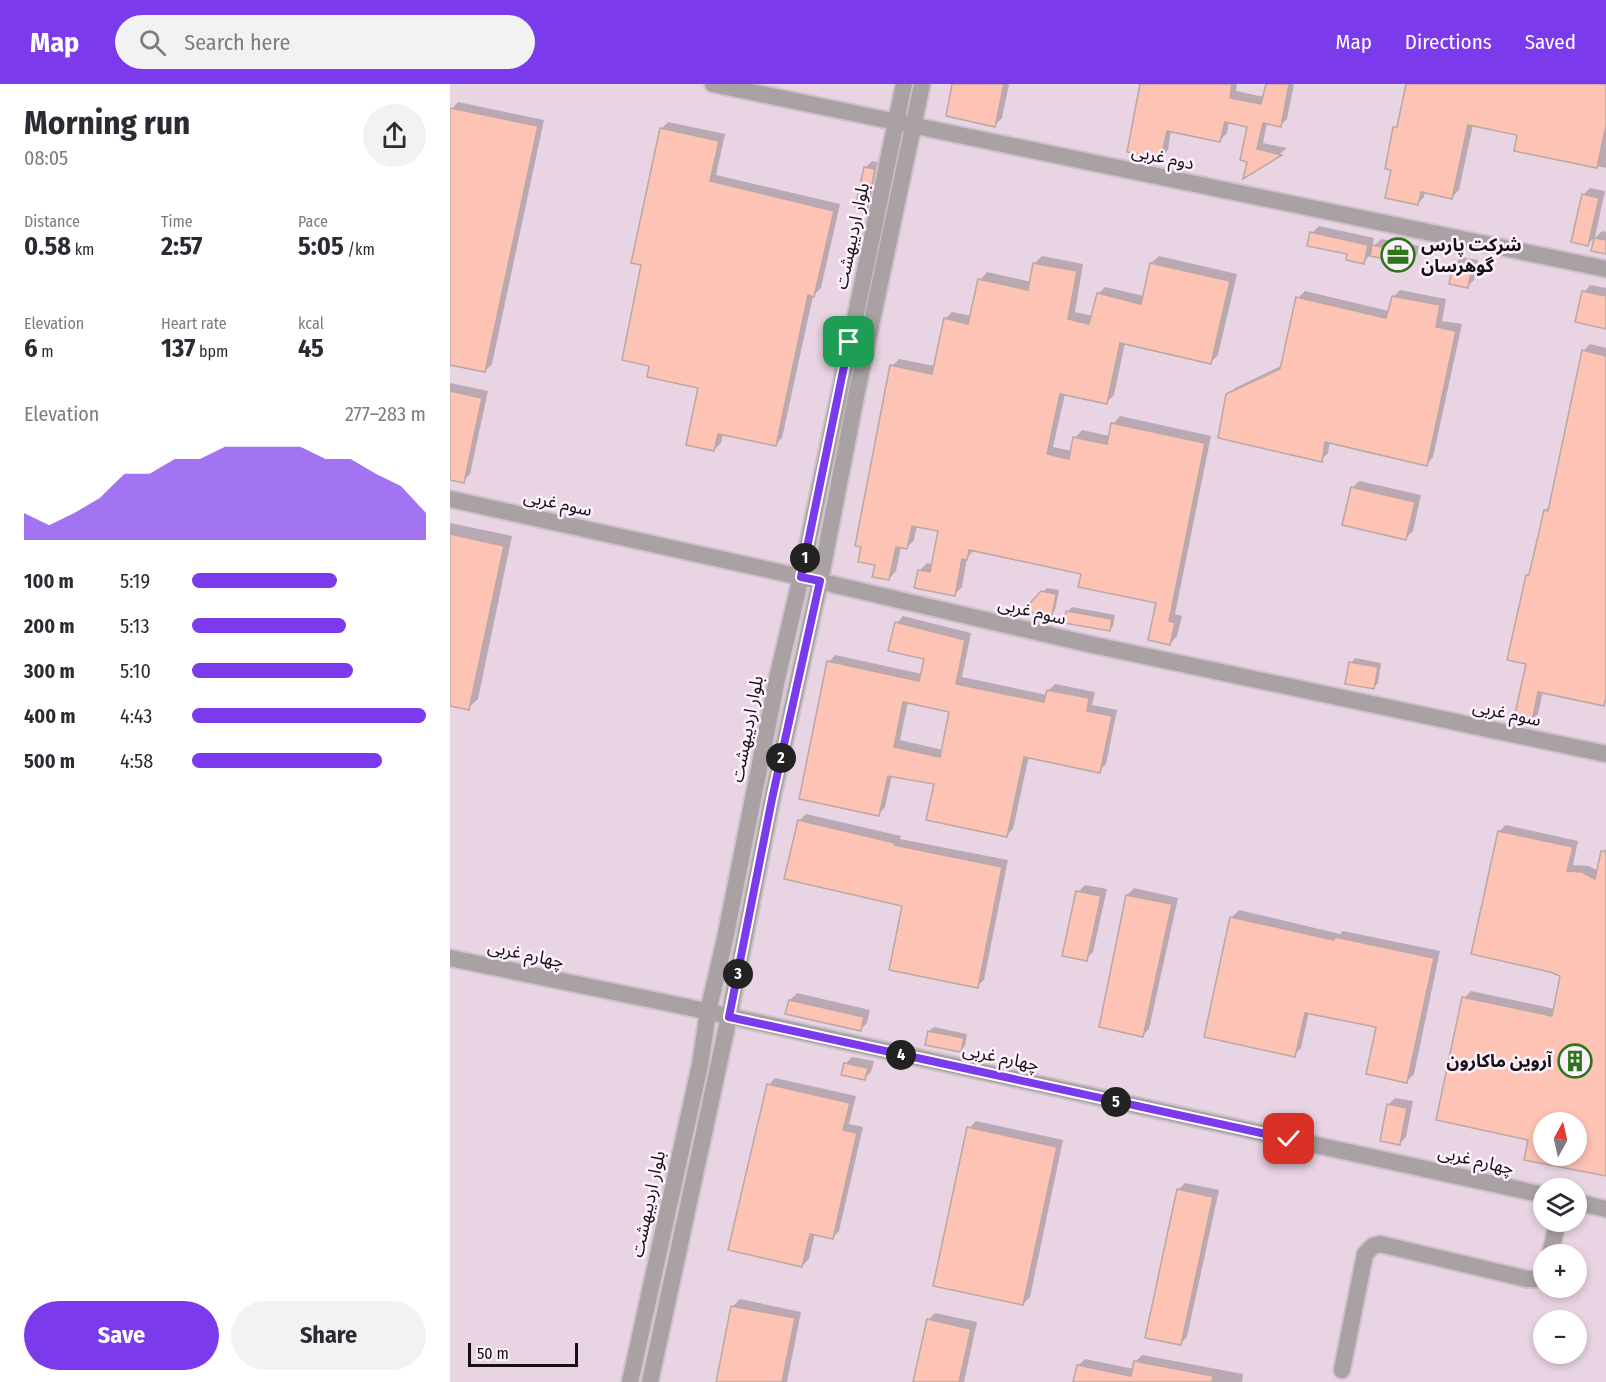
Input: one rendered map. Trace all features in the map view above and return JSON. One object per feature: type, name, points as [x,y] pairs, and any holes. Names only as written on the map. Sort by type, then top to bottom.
[{"type":"street","name":"دوم غربی","points":[[713,84],[1606,268]]},
{"type":"street","name":"بلوار اردیبهشت","points":[[630,1382],[700,1065],[708,1012],[725,939],[777,679],[801,577],[904,84]]},
{"type":"street","name":"بلوار اردیبهشت","points":[[650,1382],[729,1017],[772,799],[820,581],[856,396],[922,84]]},
{"type":"street","name":"سوم غربی","points":[[450,499],[820,581],[1084,643],[1606,754]]},
{"type":"street","name":"چهارم غربی","points":[[450,958],[708,1012],[1533,1193]]},
{"type":"street","points":[[1587,1205],[1606,1209]]},
{"type":"street","points":[[1342,1370],[1365,1254],[1373,1246],[1380,1244],[1390,1246],[1533,1280]]},
{"type":"shaded area","points":[[450,84],[1606,84],[1606,1382],[450,1382]]},
{"type":"building","points":[[952,84],[1004,84],[995,127],[946,116]]},
{"type":"building","points":[[1140,84],[1232,84],[1230,98],[1261,104],[1266,84],[1289,84],[1281,127],[1263,123],[1257,149],[1282,155],[1243,179],[1247,162],[1240,160],[1247,127],[1225,122],[1220,142],[1167,131],[1161,158],[1127,152]]},
{"type":"building","points":[[1406,84],[1606,84],[1606,125],[1597,168],[1514,151],[1517,135],[1468,125],[1452,199],[1421,192],[1418,205],[1385,198],[1391,170],[1385,169],[1393,127],[1397,127]]},
{"type":"building","points":[[450,108],[538,126],[485,372],[450,365]]},
{"type":"building","points":[[660,128],[719,141],[710,181],[834,211],[814,297],[808,295],[776,446],[718,434],[714,451],[686,445],[698,388],[647,377],[649,366],[622,360],[641,265],[631,263]]},
{"type":"building","points":[[864,167],[875,169],[867,210],[855,207]]},
{"type":"building","points":[[1582,194],[1599,198],[1588,246],[1571,242]]},
{"type":"building","points":[[1310,232],[1368,245],[1364,264],[1346,260],[1347,254],[1307,246]]},
{"type":"building","points":[[1594,238],[1606,240],[1606,254],[1591,251]]},
{"type":"building","points":[[1372,245],[1413,253],[1411,264],[1370,256]]},
{"type":"building","points":[[1033,263],[1077,271],[1068,319],[1089,324],[1097,293],[1141,304],[1150,263],[1230,281],[1211,364],[1120,343],[1107,404],[1060,394],[1047,454],[1069,459],[1073,437],[1107,444],[1111,423],[1205,443],[1169,621],[1175,623],[1170,645],[1148,640],[1156,603],[1078,587],[1081,574],[969,550],[967,560],[962,559],[955,596],[914,588],[918,570],[930,572],[938,531],[912,526],[907,549],[896,547],[889,580],[872,577],[875,565],[858,562],[861,547],[855,546],[890,365],[932,374],[944,318],[968,324],[978,279],[1028,290]]},
{"type":"building","points":[[1453,263],[1472,267],[1468,288],[1449,284]]},
{"type":"building","points":[[1582,291],[1606,296],[1606,329],[1575,322]]},
{"type":"building","points":[[1392,296],[1440,305],[1436,327],[1456,331],[1427,466],[1325,442],[1322,462],[1218,438],[1226,394],[1280,369],[1296,297],[1386,318]]},
{"type":"building","points":[[1582,350],[1606,356],[1606,697],[1604,706],[1538,692],[1532,722],[1514,718],[1526,664],[1507,660],[1526,575],[1529,575],[1544,510],[1548,511]]},
{"type":"building","points":[[450,391],[482,398],[464,483],[450,480]]},
{"type":"building","points":[[1351,487],[1415,502],[1406,540],[1342,525]]},
{"type":"building","points":[[450,534],[504,546],[469,710],[450,706]]},
{"type":"building","points":[[1041,591],[1056,594],[1052,616],[1029,612],[1031,602]]},
{"type":"building","points":[[1066,611],[1112,619],[1110,631],[1064,623]]},
{"type":"building","points":[[895,622],[965,640],[956,684],[1044,702],[1047,690],[1089,698],[1087,711],[1112,716],[1100,773],[1024,757],[1007,837],[926,820],[934,784],[888,776],[879,816],[799,799],[827,661],[919,681],[924,659],[888,651]],"holes":[[[903,702],[949,712],[940,757],[894,747]]]},
{"type":"building","points":[[1349,662],[1378,667],[1374,689],[1345,684]]},
{"type":"building","points":[[798,820],[895,843],[894,845],[1002,867],[978,988],[889,970],[902,906],[784,879]]},
{"type":"building","points":[[1498,831],[1573,847],[1567,871],[1582,872],[1595,879],[1601,851],[1606,852],[1606,1176],[1555,1166],[1587,1166],[1587,1112],[1533,1112],[1533,1162],[1524,1160],[1528,1140],[1436,1120],[1462,997],[1552,1016],[1560,976],[1471,954]]},
{"type":"building","points":[[1076,891],[1101,896],[1087,961],[1062,956]]},
{"type":"building","points":[[1126,895],[1172,904],[1143,1037],[1099,1027]]},
{"type":"building","points":[[1230,917],[1334,940],[1335,937],[1434,958],[1407,1083],[1366,1074],[1376,1027],[1305,1013],[1295,1057],[1204,1037]]},
{"type":"building","points":[[789,1000],[864,1017],[861,1031],[785,1014]]},
{"type":"building","points":[[928,1031],[964,1038],[961,1052],[925,1045]]},
{"type":"building","points":[[844,1063],[868,1068],[865,1080],[841,1075]]},
{"type":"building","points":[[767,1084],[850,1103],[843,1130],[857,1133],[833,1239],[810,1234],[802,1267],[728,1250]]},
{"type":"building","points":[[1387,1104],[1407,1108],[1400,1145],[1380,1141]]},
{"type":"building","points":[[967,1127],[1057,1147],[1023,1305],[933,1286]]},
{"type":"building","points":[[1177,1189],[1213,1197],[1181,1345],[1145,1338]]},
{"type":"building","points":[[731,1306],[795,1318],[782,1382],[716,1382]]},
{"type":"building","points":[[927,1319],[971,1329],[959,1382],[913,1382]]},
{"type":"building","points":[[1134,1361],[1213,1376],[1212,1382],[1073,1382],[1077,1365],[1131,1376]]},
{"type":"place","name":"شرکت پارس گوهرسان","points":[[1398,255]]},
{"type":"place","name":"آروین ماکارون","points":[[1575,1061]]},
{"type":"route","points":[[849,342],[801,577],[820,581],[772,799],[729,1017],[1289,1139]]}]
